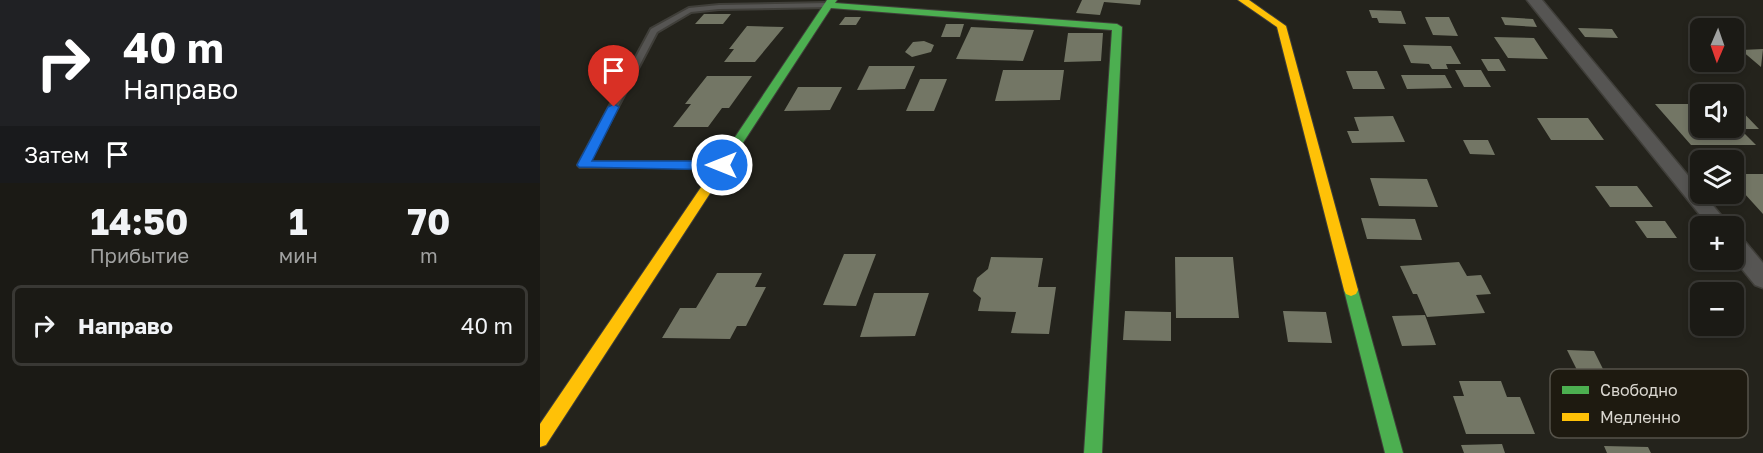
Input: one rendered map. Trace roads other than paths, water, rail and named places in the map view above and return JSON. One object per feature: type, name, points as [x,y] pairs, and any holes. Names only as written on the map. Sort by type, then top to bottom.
[{"type":"street","points":[[1243,0],[1281,26],[1394,453]]},
{"type":"street","points":[[1534,0],[1712,216]]},
{"type":"street","points":[[540,439],[830,2],[1117,27],[1093,453]]},
{"type":"street","points":[[1744,256],[1763,279]]},
{"type":"lane","points":[[722,165],[583,165],[654,31],[689,10],[830,2]]}]
